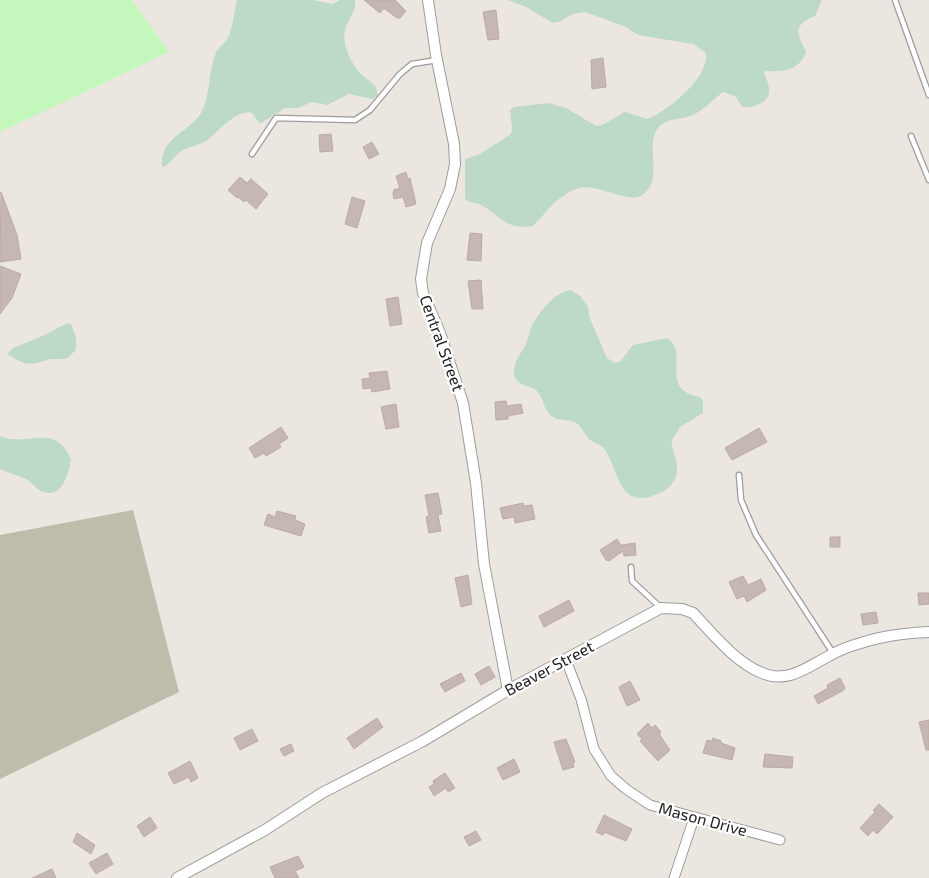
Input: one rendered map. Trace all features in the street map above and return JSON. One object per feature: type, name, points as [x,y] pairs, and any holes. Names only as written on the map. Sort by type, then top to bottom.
[{"type":"street","name":"Central Street","points":[[428,0],[437,60],[454,144],[455,164],[450,189],[427,243],[421,279],[423,293],[440,333],[463,403],[472,452],[484,564],[508,690]]},
{"type":"street","name":"Beaver Street","points":[[177,878],[265,830],[322,793],[454,724],[508,690],[661,608]]},
{"type":"street","points":[[661,608],[682,609],[693,613],[735,655],[764,674],[787,677],[801,672],[833,654],[880,638],[929,632]]},
{"type":"street","name":"Mason Drive","points":[[566,660],[580,699],[594,749],[611,776],[626,789],[650,805],[780,840]]},
{"type":"street","points":[[674,878],[694,818]]},
{"type":"lane","points":[[895,0],[929,95]]},
{"type":"lane","points":[[252,154],[276,118],[355,120],[370,110],[400,74],[412,64],[437,60]]},
{"type":"lane","points":[[911,136],[929,180]]},
{"type":"lane","points":[[739,475],[740,500],[756,535],[833,654]]},
{"type":"lane","points":[[631,567],[632,581],[661,608]]},
{"type":"shaded area","points":[[133,510],[179,692],[0,779],[0,535]]},
{"type":"green space","points":[[0,0],[132,0],[169,52],[0,132]]},
{"type":"green space","points":[[237,0],[313,0],[332,4],[340,0],[355,0],[355,6],[344,36],[345,45],[356,69],[375,86],[377,96],[372,99],[349,94],[327,105],[312,102],[298,108],[285,108],[260,124],[252,113],[239,115],[227,122],[206,141],[183,150],[167,165],[162,167],[163,157],[170,142],[190,126],[201,113],[208,91],[213,60],[217,51],[230,34]]},
{"type":"green space","points":[[507,0],[822,0],[815,16],[803,23],[798,30],[806,51],[800,63],[790,69],[765,71],[769,94],[764,101],[755,106],[742,107],[735,96],[723,92],[697,113],[668,121],[660,126],[653,138],[652,181],[649,189],[642,195],[628,197],[593,188],[584,187],[576,189],[552,205],[533,226],[524,227],[511,225],[483,206],[465,199],[465,159],[478,155],[511,134],[510,110],[514,107],[549,103],[566,108],[596,126],[602,125],[625,112],[647,119],[665,109],[686,92],[701,72],[706,53],[693,44],[638,35],[626,27],[585,12],[573,14],[559,22],[553,23],[526,7]]},
{"type":"green space","points":[[571,290],[580,296],[588,307],[590,319],[607,358],[615,363],[620,362],[633,345],[667,338],[674,344],[677,379],[680,387],[687,393],[700,397],[703,401],[703,413],[680,427],[672,440],[677,474],[672,484],[660,493],[637,498],[630,495],[619,481],[606,450],[589,439],[578,424],[550,415],[537,391],[520,383],[514,374],[516,362],[538,316],[553,299]]},
{"type":"green space","points":[[67,323],[71,324],[76,337],[76,350],[66,359],[51,359],[33,364],[23,363],[7,354],[13,348],[45,335]]},
{"type":"green space","points":[[0,436],[10,439],[49,438],[57,441],[65,448],[71,460],[66,479],[59,489],[48,493],[41,491],[26,479],[0,469]]},
{"type":"building","points":[[364,0],[395,0],[406,11],[400,18],[397,18],[384,8],[380,13]]},
{"type":"building","points":[[496,10],[499,39],[488,40],[483,12]]},
{"type":"building","points":[[603,58],[606,87],[592,89],[591,60]]},
{"type":"building","points":[[331,134],[333,151],[320,152],[319,135]]},
{"type":"building","points":[[372,142],[379,154],[369,159],[363,147]]},
{"type":"building","points":[[406,172],[408,179],[410,178],[416,204],[406,207],[403,197],[394,199],[393,193],[394,190],[400,188],[396,176]]},
{"type":"building","points":[[240,177],[247,183],[251,179],[268,194],[256,209],[246,200],[244,202],[228,190]]},
{"type":"building","points":[[1,192],[17,235],[21,259],[0,262]]},
{"type":"building","points":[[352,197],[365,201],[357,228],[345,224]]},
{"type":"building","points":[[470,233],[482,234],[481,261],[467,260]]},
{"type":"building","points":[[0,266],[21,274],[12,298],[0,314]]},
{"type":"building","points":[[481,280],[483,309],[472,309],[468,281]]},
{"type":"building","points":[[398,297],[402,324],[390,326],[386,299]]},
{"type":"building","points":[[387,371],[390,389],[372,392],[371,388],[363,389],[362,379],[370,378],[369,373]]},
{"type":"building","points":[[506,401],[507,406],[521,404],[523,413],[508,416],[508,419],[496,420],[495,402]]},
{"type":"building","points":[[396,404],[399,427],[386,429],[381,407]]},
{"type":"building","points":[[281,427],[288,438],[279,444],[281,447],[266,456],[264,453],[255,458],[249,448]]},
{"type":"building","points":[[759,428],[767,442],[732,460],[725,448]]},
{"type":"building","points":[[438,493],[442,514],[438,515],[441,531],[429,533],[426,517],[429,516],[425,495]]},
{"type":"building","points":[[523,503],[524,506],[532,505],[535,519],[515,523],[514,517],[503,519],[500,508]]},
{"type":"building","points":[[277,511],[296,516],[295,520],[305,524],[301,536],[264,525],[268,514],[275,517]]},
{"type":"building","points":[[830,537],[840,537],[840,547],[830,547]]},
{"type":"building","points":[[617,539],[622,547],[622,545],[635,543],[636,555],[624,556],[623,551],[609,561],[606,560],[600,550]]},
{"type":"building","points":[[468,575],[472,604],[461,607],[455,578]]},
{"type":"building","points":[[743,576],[748,585],[761,579],[766,590],[747,602],[744,596],[737,599],[729,582]]},
{"type":"building","points":[[918,593],[929,593],[929,604],[919,605]]},
{"type":"building","points":[[569,600],[574,611],[544,627],[539,616]]},
{"type":"building","points":[[876,612],[878,623],[863,625],[861,614]]},
{"type":"building","points":[[489,666],[495,677],[481,685],[475,674]]},
{"type":"building","points":[[461,673],[465,681],[445,692],[440,684]]},
{"type":"building","points":[[840,678],[845,688],[844,690],[818,704],[814,696],[828,688],[827,685]]},
{"type":"building","points":[[630,681],[640,700],[627,706],[619,687]]},
{"type":"building","points":[[377,718],[383,727],[354,749],[347,738]]},
{"type":"building","points":[[929,720],[929,750],[926,750],[919,722]]},
{"type":"building","points":[[648,723],[652,728],[655,725],[661,732],[659,734],[670,750],[658,761],[640,741],[642,739],[637,734]]},
{"type":"building","points":[[252,729],[258,741],[240,750],[234,738]]},
{"type":"building","points":[[713,738],[735,748],[732,760],[703,753],[707,740],[712,741]]},
{"type":"building","points":[[566,739],[575,762],[573,763],[574,767],[563,770],[554,742]]},
{"type":"building","points":[[291,744],[294,751],[284,756],[280,749]]},
{"type":"building","points":[[765,754],[793,757],[792,768],[763,767]]},
{"type":"building","points":[[514,759],[520,772],[503,780],[497,768]]},
{"type":"building","points":[[190,761],[198,778],[191,782],[189,777],[174,784],[168,773]]},
{"type":"building","points":[[445,773],[455,788],[448,792],[446,788],[434,796],[429,787],[434,784],[433,781]]},
{"type":"building","points":[[879,804],[893,817],[877,834],[873,830],[868,836],[860,828],[875,812],[873,810]]},
{"type":"building","points":[[604,815],[632,829],[626,841],[604,832],[603,835],[596,832]]},
{"type":"building","points":[[150,817],[157,828],[144,837],[137,826]]},
{"type":"building","points":[[476,831],[481,840],[469,846],[464,837]]},
{"type":"building","points":[[77,833],[95,845],[91,854],[73,842]]},
{"type":"building","points":[[107,853],[113,864],[96,874],[89,863]]},
{"type":"building","points":[[298,856],[304,867],[295,871],[299,878],[275,878],[270,867]]},
{"type":"building","points":[[52,869],[56,878],[32,878]]}]
